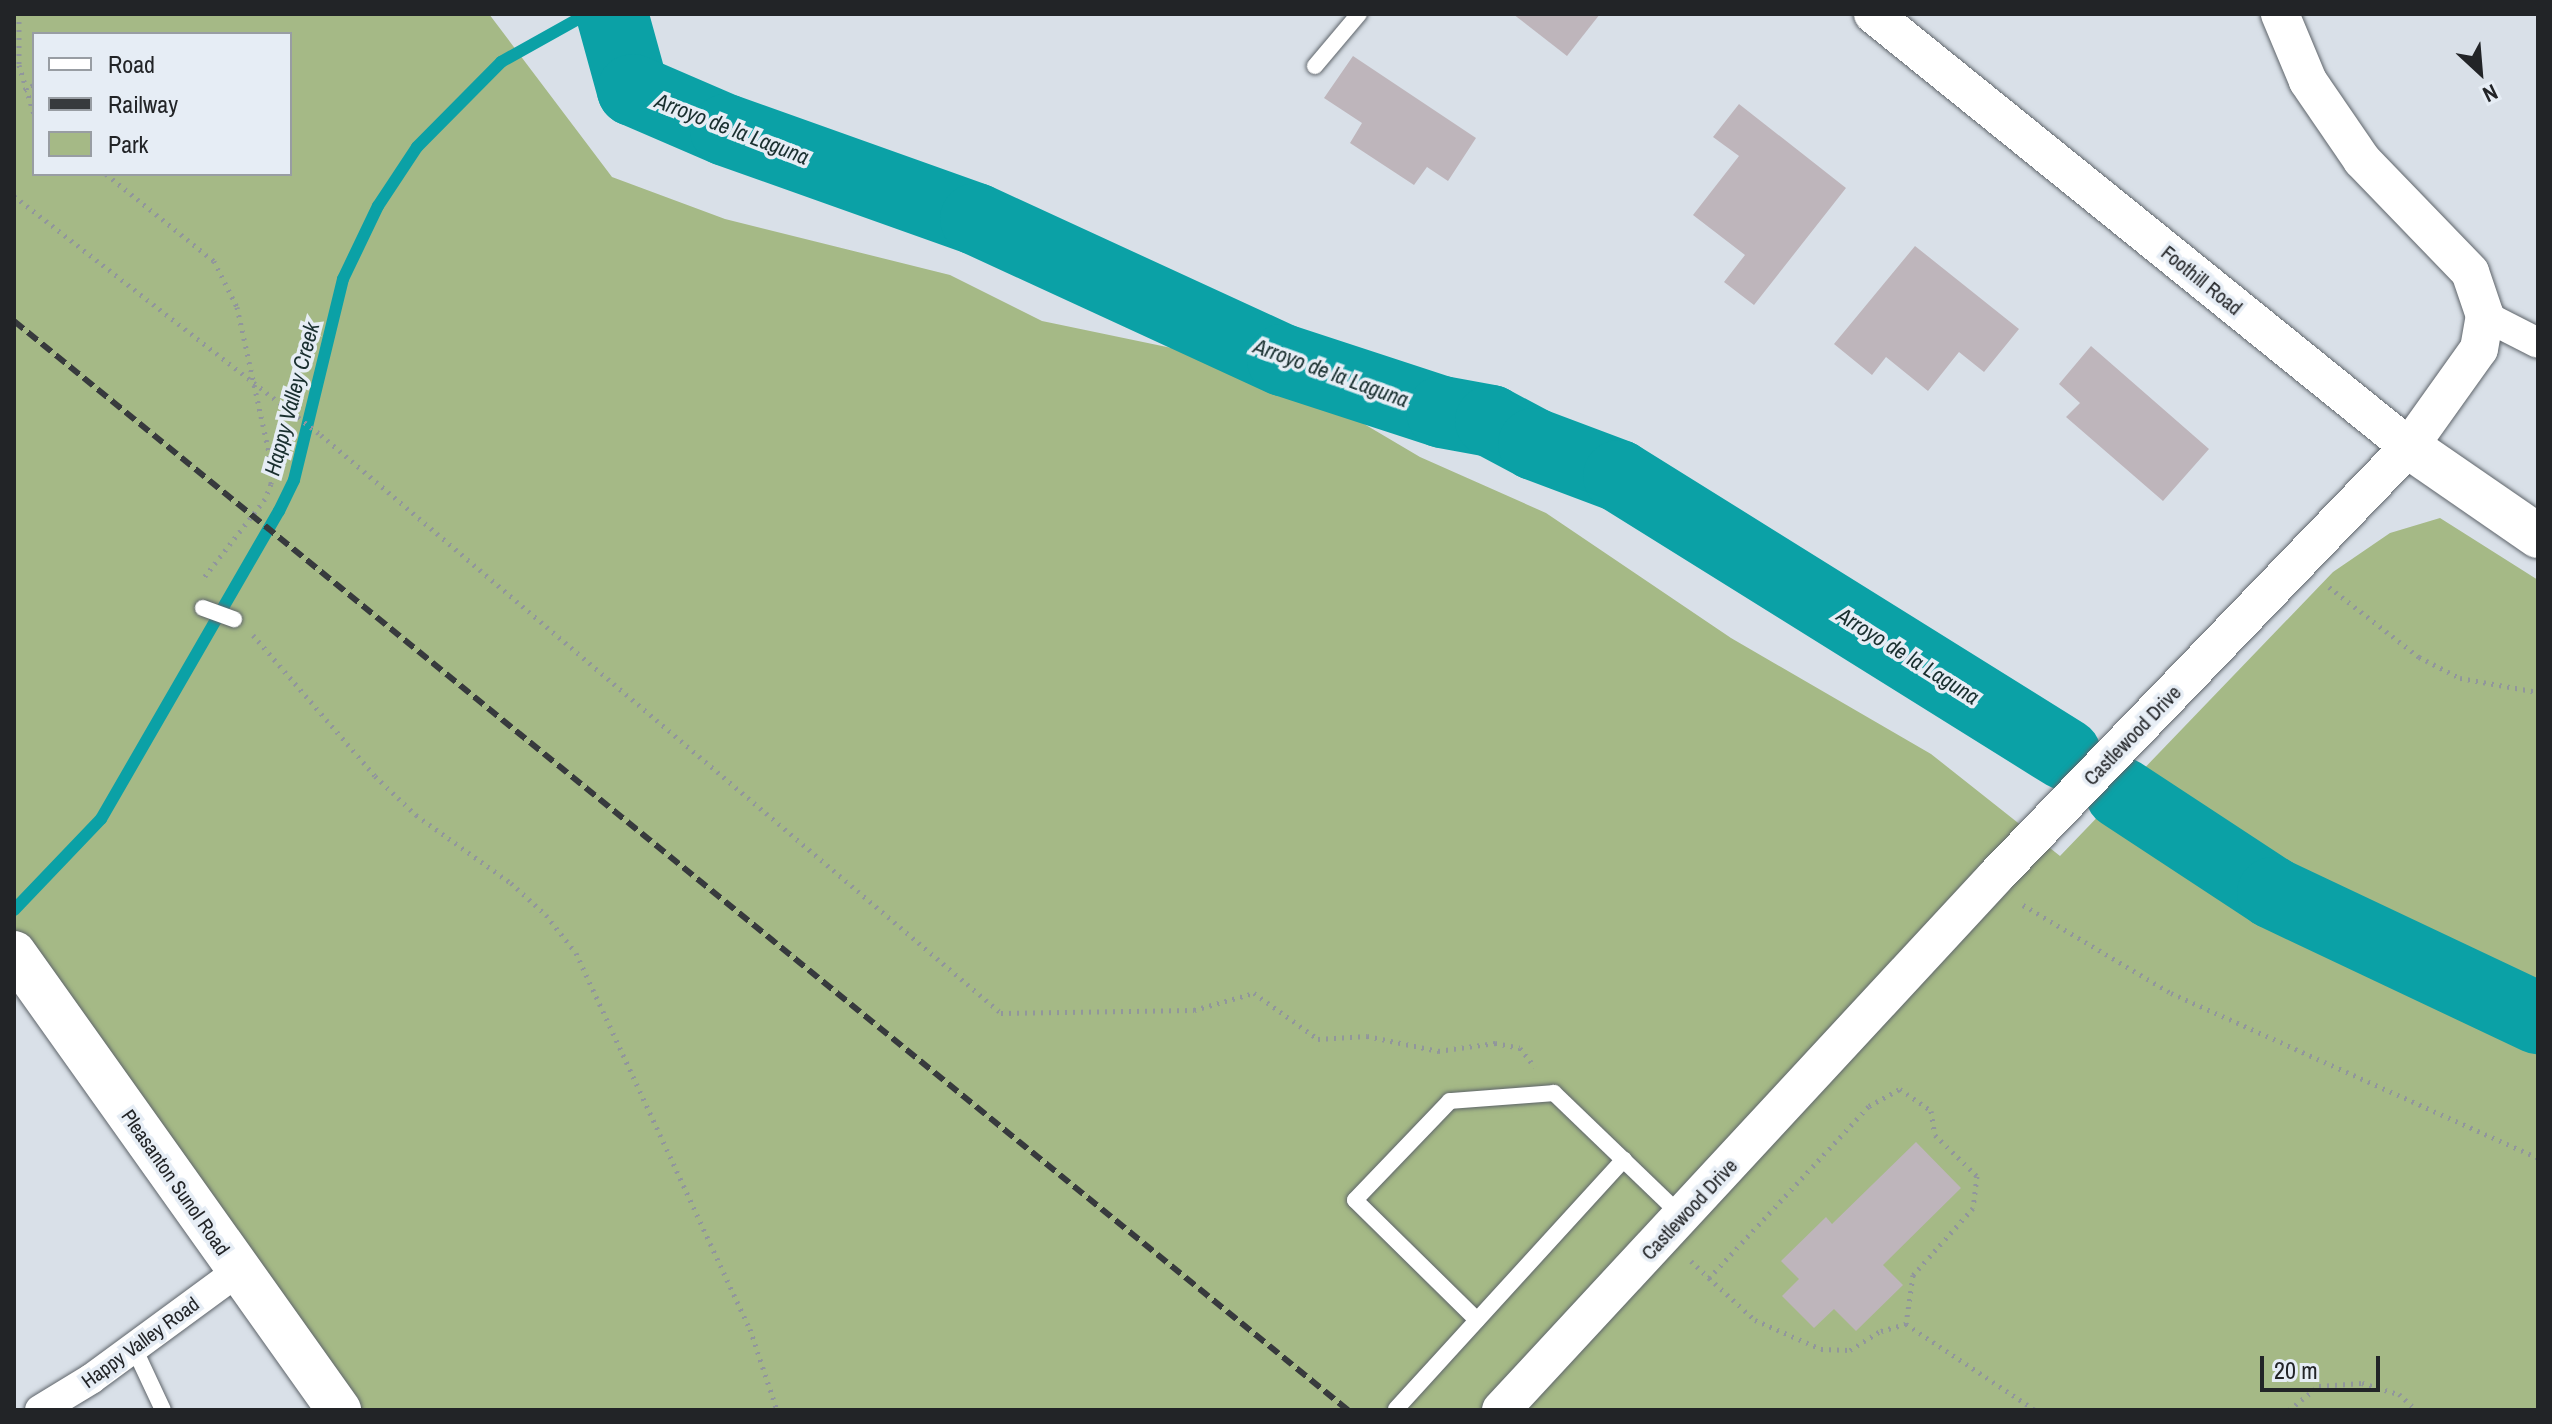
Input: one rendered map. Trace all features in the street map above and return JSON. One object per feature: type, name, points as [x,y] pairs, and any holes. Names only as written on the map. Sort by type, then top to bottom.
[{"type":"main road","name":"Foothill Road","points":[[2409,447],[2538,536]]},
{"type":"main road","name":"Pleasanton Sunol Road","points":[[14,953],[339,1410]]},
{"type":"street","name":"Foothill Road","points":[[1873,14],[2409,447]]},
{"type":"street","points":[[2280,14],[2308,81],[2362,160],[2470,272],[2485,316],[2538,343]]},
{"type":"street","name":"Castlewood Drive","points":[[1501,1410],[1992,879],[2409,447],[2479,349],[2485,316]]},
{"type":"street","name":"Happy Valley Road","points":[[40,1410],[134,1348],[238,1271]]},
{"type":"lane","points":[[1315,66],[1359,14]]},
{"type":"lane","points":[[203,608],[234,619]]},
{"type":"lane","points":[[1477,1320],[1355,1200],[1450,1101],[1554,1093],[1624,1159],[1673,1226]]},
{"type":"lane","points":[[1396,1409],[1624,1159]]},
{"type":"lane","points":[[134,1348],[163,1410]]},
{"type":"path","points":[[19,14],[24,90],[32,109]]},
{"type":"path","points":[[24,90],[32,86]]},
{"type":"path","points":[[109,176],[214,261],[237,307],[271,484],[265,499],[198,586],[195,597],[203,608]]},
{"type":"path","points":[[117,176],[118,182]]},
{"type":"path","points":[[14,196],[252,377],[1001,1013],[1194,1010],[1254,993],[1318,1039],[1367,1036],[1438,1051],[1495,1043],[1520,1048],[1554,1093]]},
{"type":"path","points":[[2298,563],[2419,657],[2460,678],[2538,692]]},
{"type":"path","points":[[234,619],[375,776],[416,815],[511,883],[546,915],[576,953],[750,1329],[777,1410]]},
{"type":"path","points":[[1992,879],[2171,993],[2538,1158]]},
{"type":"path","points":[[1709,1278],[1869,1106],[1900,1089],[1931,1111],[1935,1135],[1977,1176],[1973,1208],[1913,1275],[1906,1324]]},
{"type":"path","points":[[1673,1226],[1709,1278],[1755,1320],[1821,1349],[1850,1350],[1881,1331],[1906,1324],[2035,1410]]},
{"type":"path","points":[[2289,1410],[2319,1386],[2362,1383],[2399,1394],[2416,1410]]},
{"type":"green space","points":[[14,14],[489,14],[612,177],[725,219],[950,275],[1042,321],[1239,362],[1332,405],[1420,457],[1546,513],[1731,638],[1931,754],[2060,856],[2333,572],[2390,533],[2440,518],[2538,580],[2538,1410],[316,1410],[14,983]]},
{"type":"building","points":[[1513,14],[1600,14],[1567,56]]},
{"type":"building","points":[[1353,56],[1476,138],[1448,181],[1427,167],[1414,185],[1350,143],[1362,123],[1324,98]]},
{"type":"building","points":[[1739,104],[1846,188],[1754,305],[1724,282],[1745,255],[1693,215],[1739,156],[1713,137]]},
{"type":"building","points":[[1915,246],[2019,329],[1984,372],[1959,352],[1928,391],[1886,357],[1872,375],[1834,344]]},
{"type":"building","points":[[2091,346],[2209,449],[2163,501],[2066,417],[2080,403],[2059,384]]},
{"type":"building","points":[[1916,1142],[1961,1188],[1883,1265],[1903,1285],[1856,1331],[1834,1309],[1814,1328],[1782,1296],[1799,1279],[1781,1261],[1826,1217],[1832,1224]]},
{"type":"waterway","name":"Happy Valley Creek","points":[[14,910],[101,819],[279,511],[294,480],[343,279],[378,206],[417,147],[501,62],[587,14]]},
{"type":"waterway","name":"Arroyo de la Laguna","points":[[612,14],[633,90],[726,130],[976,219],[1283,360],[1442,412],[1491,421],[1534,444],[1619,476],[2065,754]]},
{"type":"waterway","name":"Arroyo de la Laguna","points":[[2121,793],[2273,893],[2538,1018]]},
{"type":"railway","points":[[14,321],[1348,1410]]}]
